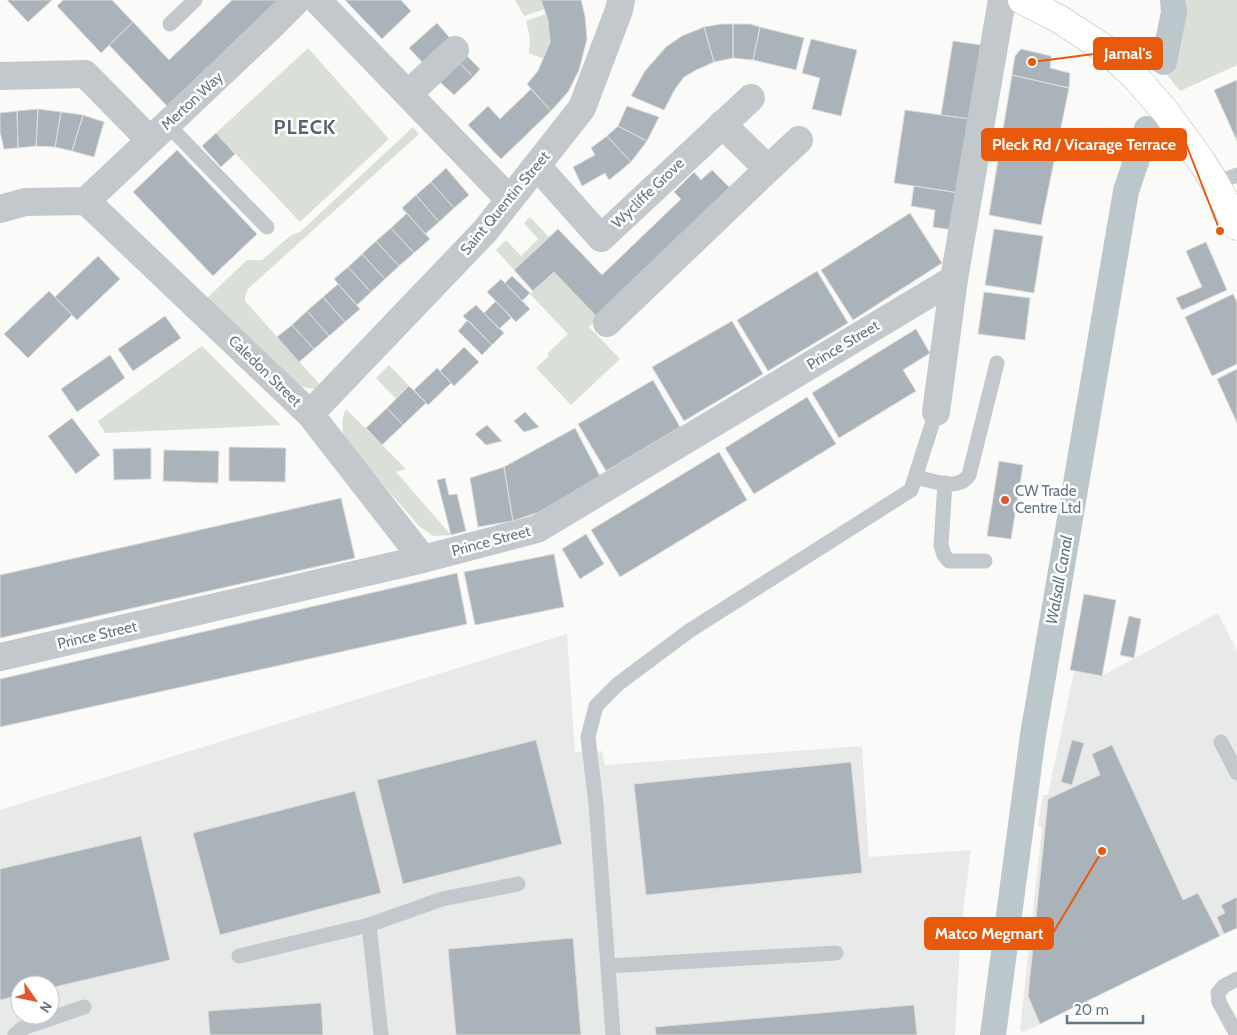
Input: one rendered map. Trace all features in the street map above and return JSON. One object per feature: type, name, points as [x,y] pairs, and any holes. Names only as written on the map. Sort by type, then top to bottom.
[{"type":"highway","points":[[1022,0],[1060,10],[1138,80],[1202,162],[1226,179],[1237,226]]},
{"type":"street","name":"Merton Way","points":[[86,201],[159,132],[265,22],[297,0]]},
{"type":"street","points":[[317,0],[509,199]]},
{"type":"street","points":[[936,412],[954,279],[1002,0]]},
{"type":"street","name":"Saint Quentin Street","points":[[310,414],[485,231],[582,108],[620,5]]},
{"type":"street","points":[[408,94],[455,50]]},
{"type":"street","points":[[0,76],[85,74],[159,132]]},
{"type":"street","name":"Wycliffe Grove","points":[[537,166],[601,238],[750,98]]},
{"type":"street","points":[[722,124],[768,169]]},
{"type":"street","points":[[606,323],[798,140]]},
{"type":"street","points":[[0,209],[25,202],[86,201]]},
{"type":"street","name":"Caledon Street","points":[[86,201],[310,414],[423,559]]},
{"type":"street","name":"Prince Street","points":[[0,658],[423,559],[537,529],[954,279]]},
{"type":"lane","points":[[170,24],[195,0]]},
{"type":"lane","points":[[159,132],[267,228]]},
{"type":"lane","points":[[915,477],[955,485],[965,482],[970,475],[998,363]]},
{"type":"lane","points":[[613,1035],[596,804],[588,737],[596,706],[618,684],[689,631],[911,490],[936,412]]},
{"type":"lane","points":[[945,483],[941,545],[944,555],[949,560],[985,561]]},
{"type":"lane","points":[[1221,742],[1237,773]]},
{"type":"lane","points":[[239,956],[369,925],[442,899],[518,884]]},
{"type":"lane","points":[[369,925],[381,1035]]},
{"type":"lane","points":[[608,966],[836,953]]},
{"type":"lane","points":[[1237,979],[1224,986],[1218,993],[1219,1002],[1237,1035]]},
{"type":"lane","points":[[15,1035],[23,1028],[84,1007]]},
{"type":"shaded area","points":[[515,0],[541,0],[545,9],[524,16]]},
{"type":"shaded area","points":[[1187,0],[1237,0],[1237,65],[1180,91],[1167,75],[1180,38]]},
{"type":"shaded area","points":[[546,14],[550,37],[544,59],[529,53],[530,38],[526,21]]},
{"type":"shaded area","points":[[308,48],[389,139],[300,222],[216,133]]},
{"type":"shaded area","points":[[413,127],[419,134],[248,289],[245,301],[321,386],[314,389],[292,385],[204,301],[247,260],[262,260],[290,236],[300,232]]},
{"type":"shaded area","points":[[530,217],[549,237],[514,270],[496,250],[506,240],[521,256],[538,239],[524,223]]},
{"type":"shaded area","points":[[554,272],[598,318],[589,327],[620,359],[571,405],[536,368],[549,356],[547,354],[568,334],[530,294]]},
{"type":"shaded area","points":[[202,346],[281,425],[105,433],[98,421]]},
{"type":"shaded area","points":[[389,365],[409,386],[396,399],[376,378]]},
{"type":"shaded area","points":[[346,409],[406,469],[396,472],[451,535],[433,536],[419,526],[347,443],[342,426]]},
{"type":"shaded area","points":[[1218,613],[1237,651],[1237,928],[1024,1032],[1020,1030],[1042,827],[1038,826],[1043,795],[1048,795],[1074,671],[1102,676]]},
{"type":"shaded area","points":[[567,634],[575,752],[602,751],[605,765],[862,746],[869,857],[971,850],[961,929],[955,1035],[0,1035],[0,810]]},
{"type":"building","points":[[7,0],[52,0],[28,22]]},
{"type":"building","points":[[63,0],[112,0],[133,22],[101,53],[57,6]]},
{"type":"building","points":[[232,0],[278,0],[167,106],[109,45],[133,22],[169,60]]},
{"type":"building","points":[[345,0],[401,0],[411,11],[382,39]]},
{"type":"building","points":[[541,0],[581,0],[585,16],[587,39],[579,70],[568,92],[551,111],[527,84],[538,71],[550,42],[548,20]]},
{"type":"building","points":[[437,23],[450,38],[423,63],[409,48]]},
{"type":"building","points":[[733,24],[733,58],[714,62],[704,27]]},
{"type":"building","points":[[733,24],[750,24],[760,27],[753,60],[733,58]]},
{"type":"building","points":[[704,27],[714,62],[684,77],[664,110],[631,96],[645,71],[666,47],[682,36]]},
{"type":"building","points":[[760,27],[804,38],[796,70],[753,60]]},
{"type":"building","points":[[811,39],[857,50],[841,116],[812,109],[820,78],[802,73]]},
{"type":"building","points":[[953,41],[981,45],[970,119],[941,115]]},
{"type":"building","points":[[1021,49],[1051,56],[1050,68],[1070,73],[1069,88],[1012,75],[1015,56]]},
{"type":"building","points":[[467,56],[480,69],[473,77],[460,63]]},
{"type":"building","points":[[460,63],[473,77],[454,95],[440,82]]},
{"type":"building","points":[[1012,75],[1069,88],[1041,225],[989,215]]},
{"type":"building","points":[[1237,80],[1237,141],[1214,90]]},
{"type":"building","points":[[531,89],[551,111],[501,159],[468,125],[488,106],[500,119]]},
{"type":"building","points":[[627,106],[659,117],[647,141],[618,126]]},
{"type":"building","points":[[38,109],[61,112],[55,147],[36,146]]},
{"type":"building","points":[[38,109],[36,146],[18,148],[17,111]]},
{"type":"building","points":[[905,110],[970,119],[959,193],[894,183]]},
{"type":"building","points":[[17,111],[18,148],[4,149],[0,132],[0,113]]},
{"type":"building","points":[[61,112],[83,115],[72,151],[55,147]]},
{"type":"building","points":[[83,115],[104,122],[94,157],[72,151]]},
{"type":"building","points":[[618,126],[647,141],[631,162],[607,136]]},
{"type":"building","points":[[216,133],[235,154],[221,167],[202,146]]},
{"type":"building","points":[[607,136],[631,162],[609,180],[605,173],[582,186],[573,167],[595,155],[591,148]]},
{"type":"building","points":[[177,150],[257,234],[213,276],[133,192]]},
{"type":"building","points":[[446,168],[469,195],[454,208],[431,182]]},
{"type":"building","points":[[712,170],[732,190],[598,318],[554,272],[533,291],[514,270],[558,229],[602,275],[681,199],[674,192],[694,172],[701,180]]},
{"type":"building","points":[[431,182],[454,208],[439,222],[416,195]]},
{"type":"building","points":[[914,186],[959,193],[953,230],[933,227],[935,210],[911,206]]},
{"type":"building","points":[[416,195],[439,222],[425,234],[402,208]]},
{"type":"building","points":[[407,213],[430,239],[414,253],[391,228]]},
{"type":"building","points":[[910,213],[942,263],[853,320],[821,270]]},
{"type":"building","points":[[391,228],[414,253],[399,266],[376,241]]},
{"type":"building","points":[[994,229],[1043,236],[1034,293],[985,285]]},
{"type":"building","points":[[376,241],[399,266],[385,279],[362,254]]},
{"type":"building","points":[[1206,242],[1227,290],[1182,310],[1176,298],[1202,287],[1186,251]]},
{"type":"building","points":[[362,254],[385,279],[371,292],[348,267]]},
{"type":"building","points":[[98,256],[120,279],[77,320],[55,297]]},
{"type":"building","points":[[348,267],[371,292],[357,305],[334,279]]},
{"type":"building","points":[[817,271],[848,323],[768,371],[737,320]]},
{"type":"building","points":[[512,276],[530,293],[522,301],[505,283]]},
{"type":"building","points":[[501,279],[530,309],[516,322],[487,292]]},
{"type":"building","points":[[338,284],[360,309],[345,322],[323,297]]},
{"type":"building","points":[[49,291],[72,315],[28,358],[4,334]]},
{"type":"building","points":[[984,292],[1030,298],[1025,340],[978,334]]},
{"type":"building","points":[[1233,294],[1237,302],[1237,364],[1212,376],[1185,317]]},
{"type":"building","points":[[323,297],[345,322],[329,336],[307,311]]},
{"type":"building","points":[[496,301],[511,318],[499,329],[484,313]]},
{"type":"building","points":[[476,305],[504,333],[492,345],[463,316]]},
{"type":"building","points":[[307,311],[329,336],[314,349],[292,325]]},
{"type":"building","points":[[165,316],[181,338],[133,371],[118,349]]},
{"type":"building","points":[[468,320],[492,345],[482,355],[458,331]]},
{"type":"building","points":[[732,321],[763,374],[684,421],[652,367]]},
{"type":"building","points":[[292,325],[314,349],[299,362],[277,337]]},
{"type":"building","points":[[916,329],[930,353],[903,370],[916,391],[839,438],[812,393]]},
{"type":"building","points":[[464,347],[479,362],[454,386],[440,371]]},
{"type":"building","points":[[110,355],[125,378],[77,412],[61,389]]},
{"type":"building","points":[[437,368],[451,383],[428,405],[414,390]]},
{"type":"building","points":[[1237,369],[1237,423],[1217,379]]},
{"type":"building","points":[[653,380],[680,427],[606,471],[578,424]]},
{"type":"building","points":[[409,386],[426,403],[403,425],[387,408]]},
{"type":"building","points":[[807,397],[836,444],[754,494],[725,448]]},
{"type":"building","points":[[387,408],[403,425],[382,445],[366,428]]},
{"type":"building","points":[[525,412],[539,427],[524,432],[514,421]]},
{"type":"building","points":[[72,418],[100,455],[76,474],[48,436]]},
{"type":"building","points":[[487,425],[502,441],[486,445],[475,434]]},
{"type":"building","points":[[575,428],[600,476],[539,512],[513,521],[504,467]]},
{"type":"building","points":[[229,447],[286,448],[285,482],[229,481]]},
{"type":"building","points":[[151,448],[151,479],[114,480],[113,449]]},
{"type":"building","points":[[164,450],[219,451],[218,483],[163,481]]},
{"type":"building","points":[[719,452],[747,500],[620,577],[591,530]]},
{"type":"building","name":"CW Trade Centre Ltd","points":[[999,461],[1023,465],[1011,539],[987,536]]},
{"type":"building","points":[[504,467],[513,521],[478,527],[470,478]]},
{"type":"building","points":[[445,478],[449,495],[457,494],[466,531],[451,535],[437,480]]},
{"type":"building","points":[[341,498],[355,558],[0,638],[0,575]]},
{"type":"building","points":[[586,534],[604,564],[580,579],[562,549]]},
{"type":"building","points":[[554,554],[564,607],[475,625],[464,572]]},
{"type":"building","points":[[457,573],[467,624],[0,727],[0,679]]},
{"type":"building","points":[[1084,594],[1116,600],[1102,676],[1070,670]]},
{"type":"building","points":[[1129,616],[1141,619],[1134,658],[1120,655]]},
{"type":"building","points":[[536,740],[562,844],[403,884],[377,780]]},
{"type":"building","points":[[1072,740],[1084,743],[1072,785],[1061,782]]},
{"type":"building","points":[[1112,745],[1183,900],[1198,893],[1220,936],[1040,1024],[1028,996],[1048,799],[1100,775],[1092,754]]},
{"type":"building","points":[[851,762],[862,873],[646,895],[634,784]]},
{"type":"building","points":[[355,791],[381,893],[220,935],[193,833]]},
{"type":"building","points":[[141,836],[170,960],[60,986],[60,975],[10,975],[10,998],[0,1000],[0,869]]},
{"type":"building","points":[[1237,897],[1237,928],[1224,934],[1217,917],[1225,913],[1221,905]]},
{"type":"building","points":[[573,938],[581,1035],[456,1035],[448,949]]},
{"type":"building","points":[[321,1003],[323,1035],[210,1035],[208,1011]]},
{"type":"building","points":[[914,1005],[917,1035],[656,1035],[655,1027]]},
{"type":"waterway","name":"Walsall Canal","points":[[1164,62],[1174,12],[1173,0]]},
{"type":"waterway","name":"Walsall Canal","points":[[993,1035],[1033,735],[1126,191],[1147,129]]},
{"type":"place","name":"Jamal's","points":[[1032,62]]},
{"type":"place","name":"Pleck Rd / Vicarage Terrace","points":[[1220,231]]},
{"type":"place","name":"CW Trade Centre Ltd","points":[[1005,500]]},
{"type":"place","name":"Matco Megmart","points":[[1102,851]]},
{"type":"district","name":"PLECK","points":[[305,127]]}]
